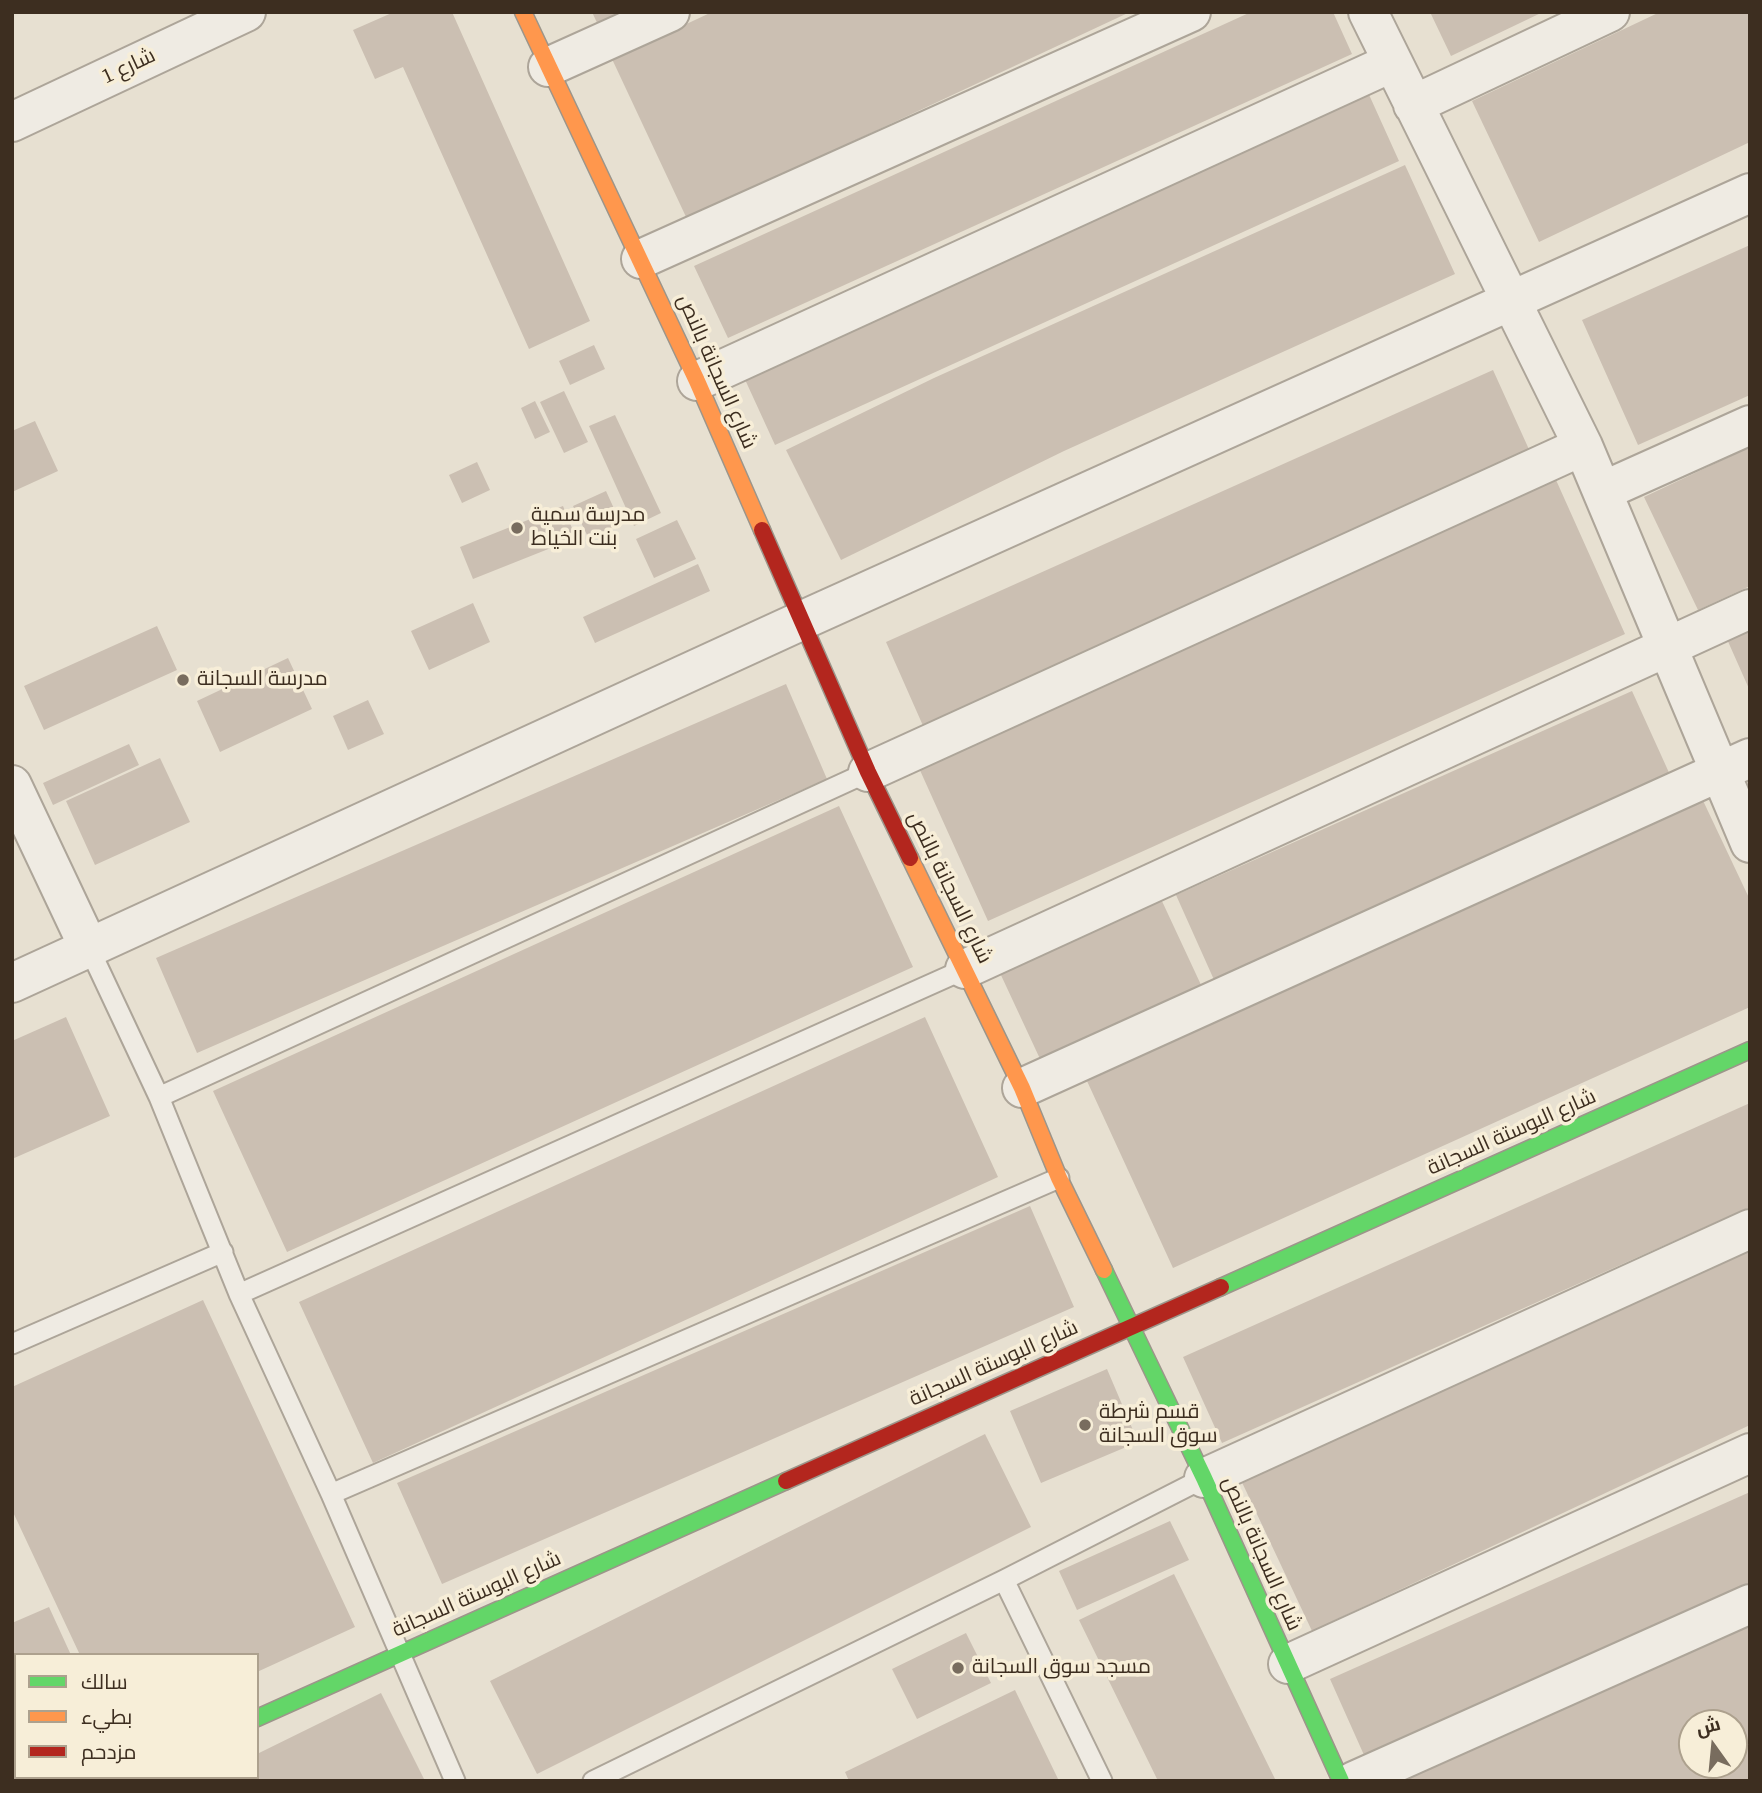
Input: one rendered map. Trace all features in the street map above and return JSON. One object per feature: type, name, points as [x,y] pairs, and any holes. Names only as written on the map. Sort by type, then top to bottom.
[{"type":"street","name":"شارع 1","points":[[12,122],[246,12]]},
{"type":"street","name":"شارع السجانة بالنص","points":[[523,12],[697,382],[868,772],[1022,1088],[1059,1178],[1204,1478],[1341,1781]]},
{"type":"street","points":[[548,67],[670,12]]},
{"type":"street","points":[[641,259],[1191,12]]},
{"type":"street","points":[[1368,12],[1583,446],[1666,647],[1734,765],[1750,843]]},
{"type":"street","points":[[1413,105],[1610,12]]},
{"type":"street","points":[[697,382],[1391,63]]},
{"type":"street","points":[[12,984],[803,620],[1750,193]]},
{"type":"street","points":[[1603,491],[1750,425]]},
{"type":"street","points":[[868,772],[1583,446]]},
{"type":"street","points":[[965,969],[1750,609]]},
{"type":"street","points":[[1022,1088],[1734,765]]},
{"type":"street","points":[[12,785],[89,948]]},
{"type":"street","name":"شارع البوستة السجانة","points":[[259,1717],[1750,1051]]},
{"type":"street","points":[[1204,1478],[1750,1229]]},
{"type":"street","points":[[1288,1664],[1750,1453]]},
{"type":"street","points":[[1354,1781],[1750,1604]]},
{"type":"lane","points":[[159,1097],[868,772]]},
{"type":"lane","points":[[89,948],[159,1097],[239,1294],[331,1494],[455,1781]]},
{"type":"lane","points":[[239,1294],[965,969]]},
{"type":"lane","points":[[331,1494],[1059,1178]]},
{"type":"lane","points":[[12,1344],[223,1252]]},
{"type":"lane","points":[[593,1781],[1004,1580],[1204,1478]]},
{"type":"lane","points":[[1004,1580],[1102,1781]]},
{"type":"building","points":[[394,12],[452,12],[590,321],[529,349],[403,67],[375,79],[353,30]]},
{"type":"building","points":[[592,12],[631,12],[599,27]]},
{"type":"building","points":[[712,12],[1130,12],[687,219],[612,59]]},
{"type":"building","points":[[1251,12],[1333,12],[1352,54],[728,338],[694,266]]},
{"type":"building","points":[[1430,12],[1543,12],[1451,56]]},
{"type":"building","points":[[1660,12],[1750,12],[1750,142],[1539,242],[1472,101]]},
{"type":"building","points":[[1366,88],[1399,161],[775,445],[742,373]]},
{"type":"building","points":[[1405,165],[1455,274],[1064,451],[841,560],[786,450],[934,378]]},
{"type":"building","points":[[1750,245],[1750,395],[1638,445],[1582,320]]},
{"type":"building","points":[[594,345],[605,369],[570,385],[559,361]]},
{"type":"building","points":[[1493,370],[1532,456],[924,728],[886,642]]},
{"type":"building","points":[[564,391],[588,442],[564,453],[540,402]]},
{"type":"building","points":[[535,401],[550,432],[535,439],[521,408]]},
{"type":"building","points":[[615,415],[661,513],[634,526],[589,426]]},
{"type":"building","points":[[35,421],[58,471],[12,492],[12,431]]},
{"type":"building","points":[[1750,447],[1750,586],[1698,610],[1644,497]]},
{"type":"building","points":[[477,462],[490,490],[462,503],[449,475]]},
{"type":"building","points":[[1552,471],[1625,634],[988,921],[914,757]]},
{"type":"building","points":[[606,491],[621,524],[589,539],[573,506]]},
{"type":"building","points":[[563,506],[576,538],[473,579],[460,547]]},
{"type":"building","points":[[677,520],[696,559],[654,578],[636,539]]},
{"type":"building","points":[[698,564],[710,591],[595,643],[583,617]]},
{"type":"building","points":[[473,603],[490,642],[429,670],[411,631]]},
{"type":"building","points":[[157,626],[177,670],[44,730],[24,686]]},
{"type":"building","points":[[1750,627],[1750,691],[1726,637]]},
{"type":"building","points":[[288,658],[312,709],[220,752],[197,701]]},
{"type":"building","points":[[786,684],[827,779],[197,1053],[156,958]]},
{"type":"building","points":[[1632,691],[1671,777],[1215,982],[1176,895]]},
{"type":"building","points":[[368,700],[384,734],[348,750],[333,716]]},
{"type":"building","points":[[129,744],[139,765],[53,805],[43,783]]},
{"type":"building","points":[[160,758],[190,822],[95,865],[66,801]]},
{"type":"building","points":[[1698,790],[1750,900],[1750,1007],[1173,1268],[1081,1068]]},
{"type":"building","points":[[839,806],[913,967],[287,1252],[213,1091]]},
{"type":"building","points":[[1161,899],[1202,987],[1041,1061],[1000,973]]},
{"type":"building","points":[[66,1017],[110,1116],[12,1159],[12,1041]]},
{"type":"building","points":[[925,1017],[998,1177],[373,1463],[299,1302]]},
{"type":"building","points":[[1750,1103],[1750,1207],[1222,1443],[1183,1357]]},
{"type":"building","points":[[1030,1206],[1074,1307],[442,1584],[397,1483]]},
{"type":"building","points":[[1750,1237],[1750,1425],[1312,1631],[1239,1476]]},
{"type":"building","points":[[203,1300],[355,1627],[259,1671],[259,1653],[79,1653],[12,1510],[12,1387]]},
{"type":"building","points":[[1107,1369],[1138,1442],[1041,1483],[1010,1411]]},
{"type":"building","points":[[985,1434],[1031,1527],[537,1774],[490,1681]]},
{"type":"building","points":[[1750,1492],[1750,1594],[1368,1764],[1330,1679]]},
{"type":"building","points":[[1170,1521],[1189,1560],[1077,1610],[1059,1571]]},
{"type":"building","points":[[1174,1574],[1276,1781],[1158,1781],[1079,1620]]},
{"type":"building","points":[[49,1607],[70,1653],[14,1653],[14,1779],[22,1779],[12,1781],[12,1623]]},
{"type":"building","points":[[1750,1610],[1750,1781],[1375,1781]]},
{"type":"building","points":[[966,1633],[991,1683],[917,1719],[892,1669]]},
{"type":"building","points":[[1015,1690],[1059,1781],[849,1781],[845,1772]]},
{"type":"building","points":[[381,1693],[425,1781],[202,1781],[259,1779],[259,1753]]},
{"type":"traffic: fast","points":[[1221,1287],[1750,1050]]},
{"type":"traffic: fast","points":[[1104,1270],[1204,1478],[1341,1781]]},
{"type":"traffic: fast","points":[[259,1717],[786,1481]]},
{"type":"traffic: fast","points":[[120,1781],[124,1779]]},
{"type":"traffic: slow","points":[[523,12],[697,381],[762,530]]},
{"type":"traffic: slow","points":[[910,858],[1022,1088],[1059,1178],[1104,1270]]},
{"type":"traffic: jam","points":[[762,530],[868,772],[910,858]]},
{"type":"traffic: jam","points":[[786,1481],[1221,1287]]},
{"type":"place","name":"مدرسة سمية بنت الخياط","points":[[517,528]]},
{"type":"place","name":"مدرسة السجانة","points":[[183,680]]},
{"type":"place","name":"قسم شرطة سوق السجانة","points":[[1085,1425]]},
{"type":"place","name":"مسجد سوق السجانة","points":[[958,1668]]}]
